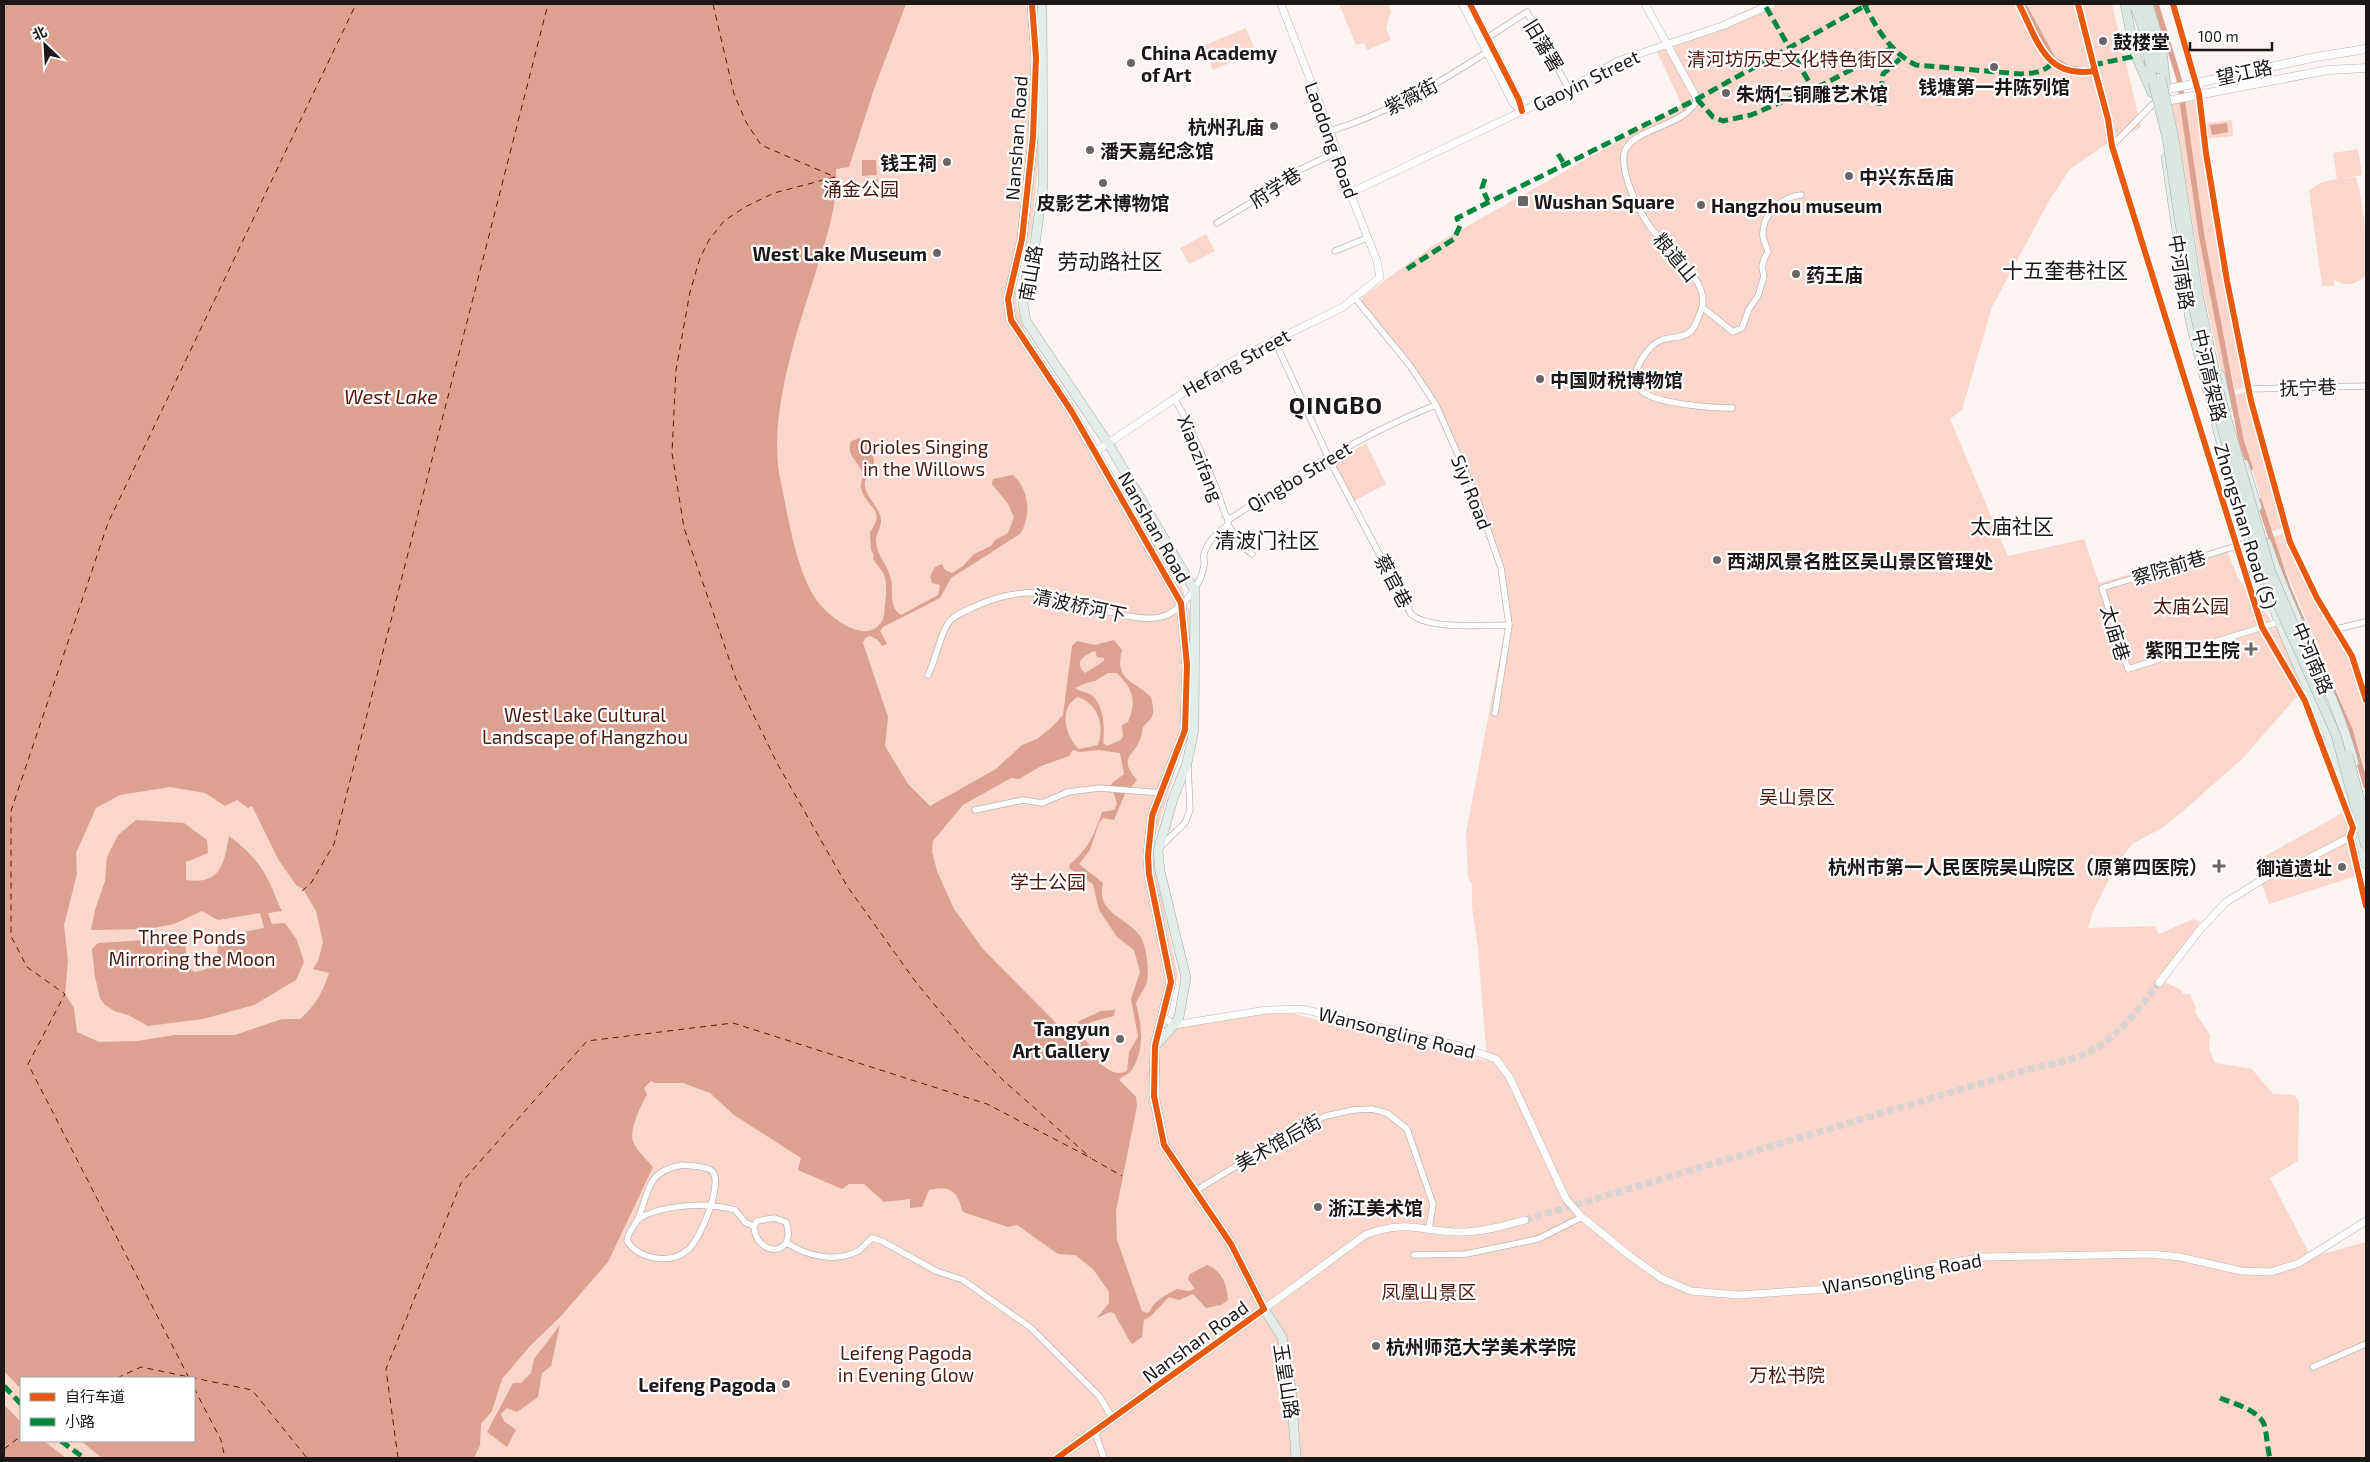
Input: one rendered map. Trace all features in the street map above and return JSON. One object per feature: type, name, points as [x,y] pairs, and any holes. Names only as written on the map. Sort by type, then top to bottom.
[{"type":"highway","points":[[2125,4],[2135,54],[2152,93]]},
{"type":"highway","name":"中河高架路","points":[[2134,4],[2144,31],[2153,82],[2167,138],[2191,296],[2214,398],[2239,489],[2265,576],[2336,735],[2366,847]]},
{"type":"highway","name":"中河高架路","points":[[2142,4],[2150,29],[2174,138],[2198,294],[2220,395],[2271,572],[2341,733],[2366,822]]},
{"type":"highway","points":[[2148,4],[2174,88]]},
{"type":"main road","name":"Nanshan Road","points":[[1032,4],[1036,58],[1032,150],[1022,238],[1008,299],[1011,320],[1072,412],[1181,603],[1187,665],[1183,735],[1152,816],[1148,856],[1149,874],[1171,982],[1155,1046],[1154,1096],[1164,1145],[1231,1244],[1264,1309],[1114,1420],[1057,1458]]},
{"type":"main road","name":"南山路","points":[[1042,4],[1043,186],[1034,251],[1025,282],[1023,304],[1026,321],[1108,443],[1195,591]]},
{"type":"main road","points":[[1463,4],[1514,102],[1522,111]]},
{"type":"main road","points":[[1470,4],[1519,100],[1522,111]]},
{"type":"main road","name":"中河南路","points":[[2130,4],[2140,34],[2163,138],[2190,320],[2229,479],[2249,542],[2279,622],[2328,735],[2357,826],[2366,864]]},
{"type":"main road","name":"中河南路","points":[[2142,4],[2152,26],[2177,98],[2177,135],[2202,296],[2234,429],[2276,572],[2346,734],[2366,807]]},
{"type":"main road","name":"望江路","points":[[2152,93],[2316,57],[2366,49]]},
{"type":"main road","name":"望江路","points":[[2154,103],[2328,70],[2366,68]]},
{"type":"main road","points":[[1155,1046],[1179,1017],[1186,978],[1160,871],[1158,851],[1173,799],[1187,762],[1194,730],[1195,591]]},
{"type":"main road","name":"玉皇山路","points":[[1264,1309],[1282,1337],[1291,1387],[1296,1458]]},
{"type":"street","name":"Laodong Road","points":[[1282,4],[1330,131],[1335,153],[1377,261],[1380,277]]},
{"type":"street","points":[[1645,4],[1669,44],[1697,99]]},
{"type":"street","name":"Gaoyin Street","points":[[1350,193],[1569,89],[1618,61],[1722,26],[1767,5]]},
{"type":"street","name":"旧藩署","points":[[1487,38],[1527,12],[1569,89]]},
{"type":"street","name":"紫薇街","points":[[1330,131],[1361,121],[1440,82],[1487,52]]},
{"type":"street","name":"粮道山","points":[[1697,99],[1691,111],[1633,141],[1625,149],[1624,155],[1628,179],[1637,203],[1650,227],[1697,282],[1703,297],[1702,308],[1694,328],[1689,333],[1656,342],[1639,364],[1635,379],[1641,391],[1648,395],[1683,404],[1712,408],[1732,408]]},
{"type":"street","name":"Zhongshan Road (S)","points":[[2154,103],[2112,146],[2262,627],[2305,701],[2353,828],[2350,837],[2366,906]]},
{"type":"street","name":"府学巷","points":[[1217,223],[1277,187],[1276,182],[1335,153]]},
{"type":"street","points":[[1702,308],[1733,332],[1742,328],[1749,309],[1758,296],[1764,276],[1762,267],[1768,252],[1763,236],[1765,222],[1779,202],[1801,195]]},
{"type":"street","points":[[1335,251],[1367,238]]},
{"type":"street","name":"Hefang Street","points":[[1095,452],[1225,365],[1355,298],[1380,277]]},
{"type":"street","name":"Siyi Road","points":[[1355,298],[1411,367],[1436,405],[1474,493],[1501,568],[1510,625],[1496,713]]},
{"type":"street","name":"蔡官巷","points":[[1274,339],[1329,459],[1406,605],[1416,618],[1442,624],[1510,625]]},
{"type":"street","name":"抚宁巷","points":[[2249,389],[2366,386]]},
{"type":"street","name":"Xiaozifang","points":[[1174,398],[1187,418],[1228,522],[1244,547],[1252,554]]},
{"type":"street","name":"Qingbo Street","points":[[1181,603],[1195,591],[1204,566],[1204,554],[1215,535],[1228,522],[1356,441],[1396,421],[1436,405]]},
{"type":"street","name":"察院前巷","points":[[2102,588],[2249,542]]},
{"type":"street","name":"太庙巷","points":[[2102,588],[2128,669],[2279,622]]},
{"type":"street","name":"清波桥河下","points":[[928,675],[947,625],[954,617],[989,600],[1020,594],[1044,594],[1120,614],[1144,618],[1166,616],[1181,603]]},
{"type":"street","points":[[2336,629],[2366,622]]},
{"type":"street","points":[[1158,851],[1167,838],[1185,823],[1190,810],[1183,735]]},
{"type":"street","points":[[975,810],[1023,800],[1042,803],[1068,792],[1099,788],[1162,793]]},
{"type":"street","points":[[2159,983],[2198,932],[2226,902],[2278,870],[2296,865],[2350,837],[2361,818],[2366,814]]},
{"type":"street","name":"Wansongling Road","points":[[1174,1025],[1266,1010],[1302,1009],[1485,1054],[1496,1059],[1510,1078],[1566,1199],[1582,1217],[1638,1262],[1674,1285],[1691,1291],[1738,1295],[1842,1288],[1942,1264],[1984,1257],[2150,1254],[2180,1257],[2241,1271],[2271,1272],[2298,1264],[2366,1221]]},
{"type":"street","points":[[1162,1016],[1174,1025]]},
{"type":"street","name":"美术馆后街","points":[[1195,1191],[1302,1126],[1326,1116],[1372,1108],[1387,1113],[1407,1129],[1433,1204],[1429,1228]]},
{"type":"street","points":[[682,1165],[711,1170],[714,1174],[716,1180],[712,1207],[690,1248],[680,1255],[664,1258],[648,1257],[630,1246],[627,1241],[628,1236],[638,1219],[645,1195],[655,1177],[667,1168],[682,1165]]},
{"type":"street","points":[[638,1219],[646,1214],[684,1206],[712,1207],[735,1210],[746,1223],[754,1226]]},
{"type":"street","points":[[1414,1256],[1466,1254],[1538,1239],[1582,1217]]},
{"type":"street","points":[[774,1218],[786,1222],[788,1229],[787,1243],[781,1248],[774,1250],[765,1247],[758,1241],[754,1226],[757,1221],[774,1218]]},
{"type":"street","points":[[1264,1309],[1365,1235],[1382,1228],[1404,1225],[1466,1232],[1525,1220]]},
{"type":"street","points":[[787,1243],[800,1251],[830,1258],[845,1256],[860,1250],[872,1238],[882,1241],[936,1270],[962,1280],[1031,1328],[1099,1396],[1114,1420]]},
{"type":"street","points":[[2313,1367],[2366,1344]]},
{"type":"street","points":[[1096,1432],[1104,1458]]},
{"type":"green space","name":"West Lake Cultural Landscape of Hangzhou","points":[[4,4],[1035,4],[1040,140],[1032,231],[1016,279],[1017,306],[1026,335],[1182,587],[1191,616],[1190,723],[1154,840],[1153,859],[1178,976],[1159,1030],[1258,1014],[1294,1014],[1487,1061],[1478,949],[1472,907],[1472,884],[1468,878],[1466,833],[1508,614],[1493,541],[1424,383],[1360,305],[1362,297],[1434,245],[1682,105],[1657,52],[1760,4],[2112,4],[2141,127],[2105,145],[2070,169],[2049,201],[1992,307],[1962,410],[1950,419],[2008,556],[2084,539],[2099,583],[2226,548],[2238,578],[2276,626],[2328,735],[2343,804],[2300,693],[2242,759],[2162,828],[2132,844],[2116,866],[2093,911],[2088,928],[2155,926],[2159,934],[2193,919],[2200,922],[2165,982],[2181,990],[2183,994],[2190,994],[2196,1008],[2195,1012],[2210,1035],[2209,1049],[2215,1063],[2252,1069],[2273,1094],[2294,1095],[2299,1101],[2298,1161],[2270,1178],[2311,1257],[2366,1242],[2366,1458],[4,1458]]},
{"type":"green space","points":[[1339,4],[1388,4],[1391,11],[1386,28],[1391,40],[1367,50],[1364,43],[1356,45]]},
{"type":"green space","points":[[1246,28],[1256,52],[1213,70],[1203,46]]},
{"type":"green space","points":[[2200,99],[2215,208],[2249,387],[2235,390],[2203,238],[2184,100]]},
{"type":"green space","points":[[2171,101],[2181,101],[2200,240],[2231,391],[2226,392],[2204,294],[2179,137]]},
{"type":"green space","points":[[2232,120],[2233,136],[2207,139],[2206,123]]},
{"type":"green space","points":[[2358,149],[2362,175],[2340,179],[2356,177],[2364,226],[2366,275],[2351,284],[2343,284],[2334,280],[2334,286],[2322,286],[2309,190],[2322,182],[2337,179],[2333,153]]},
{"type":"green space","points":[[1206,234],[1215,251],[1189,264],[1180,248]]},
{"type":"green space","points":[[2248,391],[2284,527],[2270,532],[2244,439],[2235,395]]},
{"type":"green space","points":[[1366,443],[1386,484],[1354,501],[1333,462]]},
{"type":"green space","points":[[2285,533],[2315,599],[2350,657],[2366,707],[2366,771],[2345,711],[2273,537]]},
{"type":"green space","points":[[2345,812],[2359,875],[2269,904],[2254,862]]},
{"type":"water","name":"West Lake","points":[[4,4],[906,4],[874,89],[849,167],[836,169],[835,194],[831,218],[786,373],[778,430],[777,457],[790,529],[804,576],[818,602],[840,622],[859,631],[869,631],[877,627],[883,619],[886,584],[882,570],[873,559],[874,555],[871,550],[870,532],[875,524],[876,513],[861,488],[862,474],[851,454],[851,441],[860,438],[868,444],[874,459],[874,470],[866,478],[865,487],[880,516],[881,524],[876,538],[877,545],[891,579],[894,607],[901,615],[938,595],[940,585],[932,583],[930,576],[935,567],[942,564],[945,570],[952,573],[963,566],[974,554],[991,546],[995,540],[1008,533],[1014,517],[1008,504],[992,484],[993,479],[1013,475],[1023,488],[1027,511],[1024,527],[1020,534],[951,578],[940,598],[883,627],[880,631],[887,644],[882,646],[878,640],[870,636],[865,638],[863,643],[888,717],[885,746],[908,784],[930,806],[996,769],[1022,745],[1037,739],[1052,727],[1063,715],[1072,646],[1077,641],[1095,645],[1114,640],[1122,650],[1120,660],[1123,674],[1151,697],[1153,709],[1151,718],[1143,727],[1142,736],[1128,761],[1128,766],[1137,780],[1125,794],[1114,820],[1103,818],[1099,823],[1090,850],[1079,864],[1103,883],[1102,893],[1108,908],[1140,936],[1147,958],[1147,982],[1136,1003],[1141,1029],[1139,1055],[1131,1071],[1119,1080],[1136,1097],[1137,1106],[1116,1211],[1117,1240],[1142,1311],[1147,1313],[1157,1301],[1177,1289],[1189,1291],[1195,1289],[1188,1279],[1190,1274],[1207,1265],[1220,1274],[1223,1279],[1228,1300],[1221,1305],[1206,1308],[1193,1294],[1179,1300],[1169,1297],[1151,1316],[1144,1320],[1142,1337],[1132,1344],[1114,1313],[1110,1312],[1097,1318],[1109,1303],[1109,1292],[1093,1269],[1075,1255],[1058,1254],[1017,1225],[1008,1227],[963,1212],[955,1194],[948,1189],[929,1190],[922,1207],[910,1208],[910,1199],[884,1202],[864,1184],[849,1184],[842,1189],[798,1170],[801,1158],[734,1115],[710,1093],[683,1083],[655,1083],[651,1081],[644,1088],[647,1095],[636,1118],[632,1137],[637,1148],[653,1167],[608,1262],[502,1379],[492,1411],[481,1424],[480,1445],[474,1458],[102,1458],[82,1442],[195,1442],[195,1377],[20,1377],[20,1388],[4,1371]],"holes":[[[1095,651],[1097,657],[1104,658],[1104,661],[1085,673],[1080,665],[1081,659]],[[1108,673],[1117,673],[1127,684],[1133,701],[1128,722],[1122,725],[1123,736],[1121,740],[1107,746],[1103,743],[1103,718],[1097,701],[1091,694],[1075,688],[1095,681]],[[1078,697],[1085,700],[1095,710],[1101,730],[1098,745],[1079,749],[1070,737],[1066,722],[1068,708]],[[1073,750],[1080,752],[1099,750],[1120,753],[1124,774],[1111,784],[1117,804],[1114,810],[1102,812],[1090,842],[1069,865],[1070,869],[1093,884],[1099,910],[1117,937],[1134,950],[1140,972],[1131,999],[1138,1037],[1129,1052],[1127,1071],[1121,1073],[1105,1067],[1087,1049],[1089,1044],[1083,1038],[1082,1032],[1091,1022],[1114,1016],[1115,1010],[1101,1011],[1079,1021],[1069,1036],[983,949],[954,909],[937,871],[932,851],[933,841],[963,805],[1011,778],[1019,779],[1041,766],[1069,756]],[[170,787],[205,793],[225,806],[237,800],[248,808],[252,806],[278,859],[296,885],[303,889],[316,911],[323,942],[318,961],[313,969],[329,973],[318,998],[300,1019],[282,1019],[235,1035],[175,1035],[137,1041],[99,1042],[77,1032],[74,1008],[65,994],[68,961],[64,925],[77,874],[76,853],[96,808],[120,795]]]},
{"type":"water","points":[[2227,123],[2228,132],[2212,135],[2210,125]]},
{"type":"water","points":[[862,160],[876,160],[877,175],[862,176]]},
{"type":"water","points":[[878,179],[878,193],[864,194],[864,180]]},
{"type":"water","points":[[136,820],[184,823],[207,840],[208,853],[186,862],[186,880],[197,881],[206,879],[218,871],[225,856],[229,836],[251,855],[260,866],[282,911],[268,913],[272,924],[285,923],[297,940],[304,962],[296,980],[254,1005],[203,1019],[148,1026],[128,1015],[114,1011],[104,1004],[100,998],[95,977],[92,949],[98,943],[162,939],[186,942],[187,958],[194,972],[213,965],[217,957],[219,937],[264,928],[260,913],[218,920],[202,911],[174,924],[149,929],[91,930],[95,910],[105,881],[107,857],[118,835]]},
{"type":"water","points":[[560,1325],[551,1366],[542,1373],[538,1397],[517,1412],[507,1408],[501,1414],[504,1421],[516,1430],[507,1447],[487,1432],[513,1383],[521,1383],[531,1373],[534,1359]]},
{"type":"water","points":[[4,1405],[20,1421],[20,1442],[45,1442],[66,1458],[4,1458]]},
{"type":"waterway","points":[[2023,4],[2053,59],[2068,68],[2076,69]]},
{"type":"waterway","points":[[2156,4],[2179,79],[2202,238],[2241,440],[2250,468]]},
{"type":"waterway","points":[[2259,501],[2288,588],[2350,730],[2366,786]]},
{"type":"ferry route","points":[[188,1377],[28,1064],[65,994],[27,967],[11,936],[11,811],[108,523],[356,4]]},
{"type":"ferry route","points":[[302,891],[311,883],[334,844],[548,4]]},
{"type":"ferry route","points":[[713,4],[734,94],[746,122],[761,145],[835,177],[774,193],[745,207],[724,221],[709,240],[700,258],[690,292],[676,370],[672,453],[684,528],[736,679],[777,763],[847,886],[915,981],[967,1044],[1004,1081],[1091,1158]]},
{"type":"ferry route","points":[[398,1458],[386,1369],[461,1183],[587,1041],[733,1023],[987,1104],[1089,1157]]},
{"type":"ferry route","points":[[1092,1159],[1122,1176]]},
{"type":"ferry route","points":[[119,1377],[141,1367],[189,1377]]},
{"type":"ferry route","points":[[195,1378],[252,1390],[307,1458]]},
{"type":"ferry route","points":[[195,1390],[221,1440],[225,1458]]},
{"type":"ferry route","points":[[4,1449],[20,1437]]},
{"type":"tunnel","points":[[1525,1220],[2026,1070],[2078,1057],[2097,1048],[2117,1032],[2159,983]]},
{"type":"marked path","points":[[1864,4],[1885,39],[1899,54],[1916,65],[2021,74],[2042,71],[2052,63]]},
{"type":"marked path","points":[[1407,269],[1454,239],[1460,226],[1457,218],[1697,99],[1868,4]]},
{"type":"marked path","points":[[1766,7],[1813,89]]},
{"type":"marked path","points":[[1697,99],[1713,117],[1723,121],[1751,115],[1826,83],[1892,48]]},
{"type":"marked path","points":[[2093,65],[2131,57],[2135,54]]},
{"type":"marked path","points":[[1879,106],[1883,74],[1901,58]]},
{"type":"marked path","points":[[1558,154],[1563,162]]},
{"type":"marked path","points":[[1485,179],[1482,188],[1488,201]]},
{"type":"marked path","points":[[4,1386],[20,1403]]},
{"type":"marked path","points":[[2220,1398],[2251,1411],[2261,1419],[2265,1428],[2270,1458]]},
{"type":"marked path","points":[[62,1442],[84,1458]]},
{"type":"cycle path","points":[[1032,4],[1036,58],[1033,137],[1022,239],[1008,299],[1011,320],[1072,412],[1181,603],[1187,665],[1185,730],[1152,816],[1148,856],[1149,874],[1171,982],[1155,1046],[1154,1096],[1164,1145],[1231,1244],[1264,1309],[1057,1458]]},
{"type":"cycle path","points":[[1470,4],[1519,100],[1522,111]]},
{"type":"cycle path","points":[[2019,4],[2038,44],[2054,63],[2065,69],[2078,72],[2095,71],[2108,119],[2112,146],[2262,627],[2305,701],[2353,828],[2350,837],[2366,906]]},
{"type":"cycle path","points":[[2078,4],[2095,71]]},
{"type":"cycle path","points":[[2173,4],[2199,94],[2206,153],[2227,281],[2251,401],[2290,542],[2317,598],[2352,656],[2366,700]]},
{"type":"place","name":"鼓楼堂","points":[[2103,41]]},
{"type":"place","name":"China Academy of Art","points":[[1131,63]]},
{"type":"place","name":"钱塘第一井陈列馆","points":[[1994,67]]},
{"type":"place","name":"朱炳仁铜雕艺术馆","points":[[1726,93]]},
{"type":"place","name":"杭州孔庙","points":[[1274,126]]},
{"type":"place","name":"潘天嘉纪念馆","points":[[1090,150]]},
{"type":"place","name":"钱王祠","points":[[947,162]]},
{"type":"place","name":"中兴东岳庙","points":[[1849,176]]},
{"type":"place","name":"皮影艺术博物馆","points":[[1103,183]]},
{"type":"place","name":"Wushan Square","points":[[1523,201]]},
{"type":"place","name":"Hangzhou museum","points":[[1701,205]]},
{"type":"place","name":"West Lake Museum","points":[[937,253]]},
{"type":"place","name":"药王庙","points":[[1796,274]]},
{"type":"place","name":"中国财税博物馆","points":[[1540,379]]},
{"type":"place","name":"西湖风景名胜区吴山景区管理处","points":[[1717,560]]},
{"type":"place","name":"紫阳卫生院","points":[[2251,649]]},
{"type":"place","name":"杭州市第一人民医院吴山院区（原第四医院）","points":[[2219,866]]},
{"type":"place","name":"御道遗址","points":[[2342,867]]},
{"type":"place","name":"Tangyun Art Gallery","points":[[1120,1039]]},
{"type":"place","name":"浙江美术馆","points":[[1318,1207]]},
{"type":"place","name":"杭州师范大学美术学院","points":[[1376,1346]]},
{"type":"place","name":"Leifeng Pagoda","points":[[786,1384]]},
{"type":"district","name":"劳动路社区","points":[[1110,260]]},
{"type":"district","name":"十五奎巷社区","points":[[2065,269]]},
{"type":"district","name":"QINGBO","points":[[1336,404]]},
{"type":"district","name":"太庙社区","points":[[2012,525]]},
{"type":"district","name":"清波门社区","points":[[1267,539]]},
{"type":"park label","name":"清河坊历史文化特色街区","points":[[1791,58]]},
{"type":"park label","name":"涌金公园","points":[[861,188]]},
{"type":"park label","name":"Orioles Singing in the Willows","points":[[924,457]]},
{"type":"park label","name":"太庙公园","points":[[2191,605]]},
{"type":"park label","name":"吴山景区","points":[[1797,796]]},
{"type":"park label","name":"学士公园","points":[[1048,881]]},
{"type":"park label","name":"Three Ponds Mirroring the Moon","points":[[192,947]]},
{"type":"park label","name":"凤凰山景区","points":[[1429,1291]]},
{"type":"park label","name":"Leifeng Pagoda in Evening Glow","points":[[906,1363]]},
{"type":"park label","name":"万松书院","points":[[1787,1374]]}]
